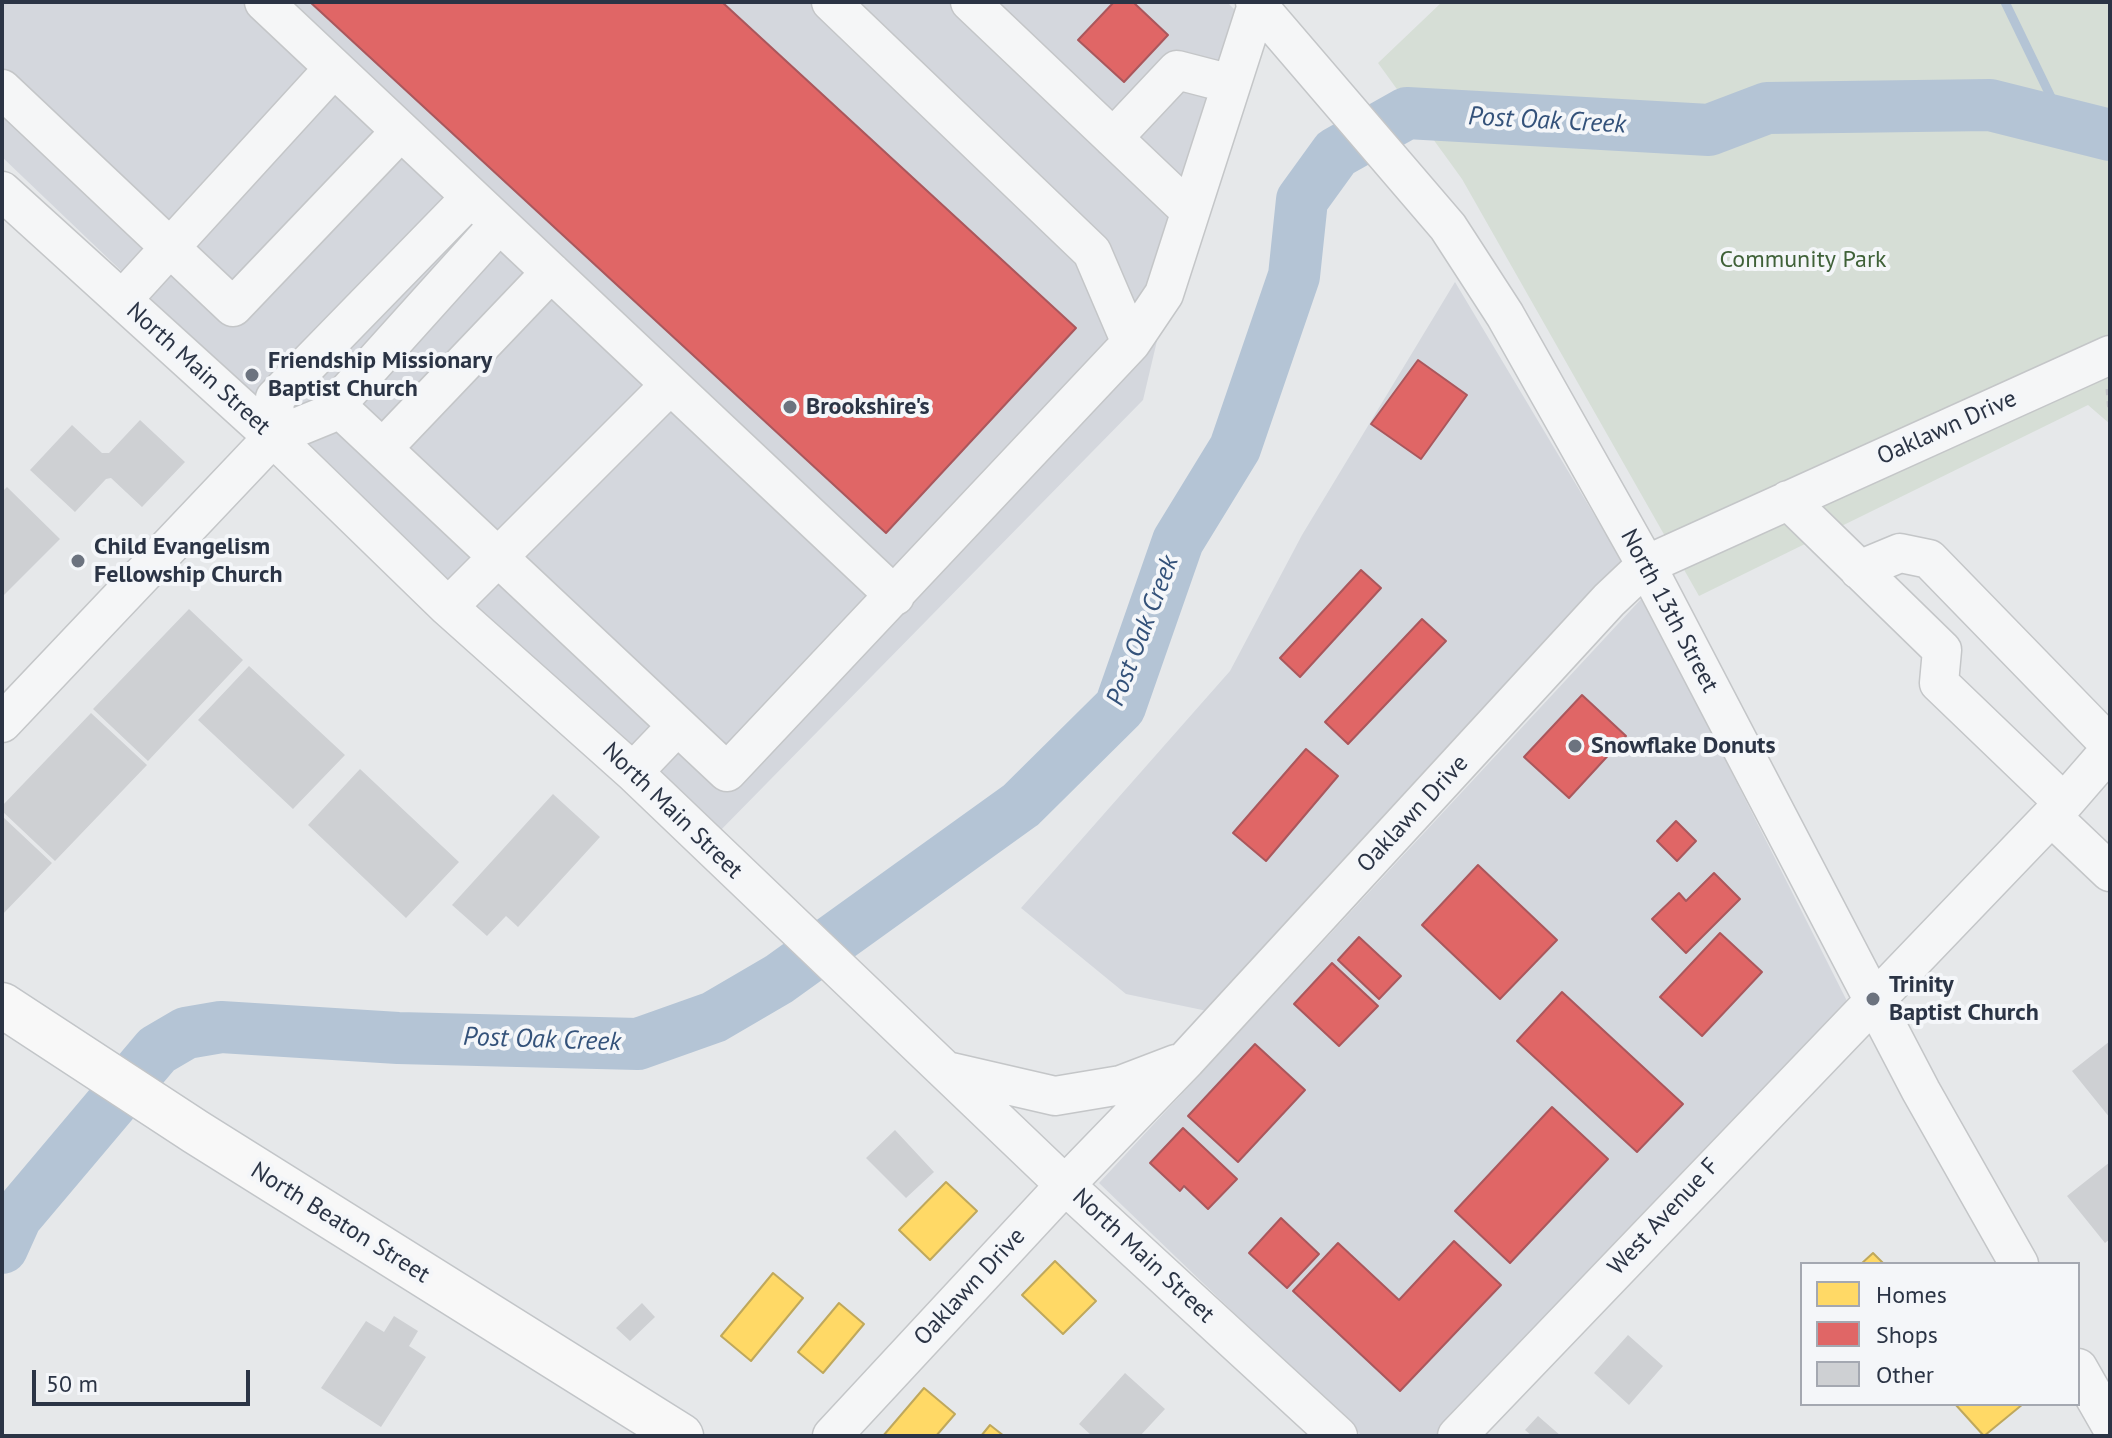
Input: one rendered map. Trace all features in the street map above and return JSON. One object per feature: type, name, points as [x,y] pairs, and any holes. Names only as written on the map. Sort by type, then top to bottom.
[{"type":"main road","name":"North Beaton Street","points":[[5,1007],[196,1132],[681,1436]]},
{"type":"street","points":[[264,2],[895,596]]},
{"type":"street","points":[[970,2],[1190,211]]},
{"type":"street","points":[[336,405],[727,772],[1131,343],[1164,294],[1256,3]]},
{"type":"street","name":"North 13th Street","points":[[1256,3],[1448,227],[1505,315],[1646,565],[1874,1002],[2018,1262]]},
{"type":"street","points":[[849,8],[1092,252],[1131,343]]},
{"type":"street","points":[[122,300],[172,249],[334,68]]},
{"type":"street","points":[[1113,138],[1177,70],[1231,84]]},
{"type":"street","points":[[2,89],[233,307],[401,131]]},
{"type":"street","name":"North Main Street","points":[[2,191],[273,437],[448,607],[633,772],[770,905],[951,1072],[1065,1185],[1338,1436]]},
{"type":"street","points":[[273,437],[275,398],[471,197]]},
{"type":"street","points":[[2,723],[273,437],[327,415],[499,224]]},
{"type":"street","points":[[383,448],[551,272]]},
{"type":"street","name":"Oaklawn Drive","points":[[832,1436],[1065,1185],[1186,1060],[1598,612],[1646,565],[2110,355]]},
{"type":"street","points":[[448,607],[670,385]]},
{"type":"street","points":[[1788,500],[1942,650],[1939,683],[2058,810],[2110,872]]},
{"type":"street","points":[[1859,570],[1900,553],[1929,559],[2110,748]]},
{"type":"street","points":[[633,772],[677,726]]},
{"type":"street","name":"West Avenue F","points":[[1457,1436],[2058,810],[2110,748]]},
{"type":"street","points":[[951,1072],[1055,1096],[1121,1085],[1186,1060]]},
{"type":"street","points":[[2080,1372],[2110,1424]]},
{"type":"shaded area","points":[[2,2],[1227,2],[1235,10],[1143,400],[714,837],[2,157]]},
{"type":"shaded area","points":[[1455,282],[1626,568],[1212,1012],[1126,994],[1021,908],[1230,671],[1302,535]]},
{"type":"shaded area","points":[[1643,597],[1849,1005],[1440,1436],[1362,1436],[1099,1183]]},
{"type":"green space","name":"Community Park","points":[[1442,2],[2110,2],[2110,424],[2088,405],[1699,596],[1462,179],[1378,63]]},
{"type":"building: Homes","points":[[946,1182],[977,1211],[930,1260],[899,1230]]},
{"type":"building: Homes","points":[[1873,1253],[1882,1262],[1863,1262]]},
{"type":"building: Homes","points":[[1055,1261],[1096,1301],[1063,1334],[1022,1295]]},
{"type":"building: Homes","points":[[773,1273],[803,1298],[751,1361],[721,1336]]},
{"type":"building: Homes","points":[[839,1303],[864,1324],[823,1373],[798,1352]]},
{"type":"building: Homes","points":[[924,1388],[955,1414],[936,1436],[883,1436]]},
{"type":"building: Homes","points":[[1957,1406],[2021,1406],[1984,1436]]},
{"type":"building: Homes","points":[[990,1425],[1004,1436],[981,1436]]},
{"type":"building: Shops","points":[[310,2],[722,2],[1076,328],[886,533]]},
{"type":"building: Shops","points":[[1114,2],[1133,2],[1168,35],[1124,82],[1078,40]]},
{"type":"building: Shops","points":[[1418,360],[1467,395],[1421,459],[1371,424]]},
{"type":"building: Shops","points":[[1361,570],[1381,588],[1300,677],[1280,658]]},
{"type":"building: Shops","points":[[1422,619],[1446,641],[1348,744],[1325,722]]},
{"type":"building: Shops","name":"Snowflake Donuts","points":[[1582,695],[1626,736],[1569,798],[1524,757]]},
{"type":"building: Shops","points":[[1306,749],[1338,776],[1266,861],[1233,833]]},
{"type":"building: Shops","points":[[1676,821],[1696,841],[1677,861],[1657,841]]},
{"type":"building: Shops","points":[[1478,865],[1557,940],[1500,999],[1422,925]]},
{"type":"building: Shops","points":[[1714,873],[1740,899],[1686,953],[1652,919],[1679,893],[1686,901]]},
{"type":"building: Shops","points":[[1720,933],[1762,972],[1702,1036],[1660,997]]},
{"type":"building: Shops","points":[[1359,937],[1401,976],[1379,999],[1338,960]]},
{"type":"building: Shops","points":[[1332,963],[1378,1006],[1339,1046],[1294,1004]]},
{"type":"building: Shops","points":[[1562,992],[1683,1104],[1637,1152],[1517,1041]]},
{"type":"building: Shops","points":[[1255,1044],[1305,1090],[1238,1162],[1188,1116]]},
{"type":"building: Shops","points":[[1552,1107],[1608,1159],[1510,1263],[1455,1211]]},
{"type":"building: Shops","points":[[1183,1128],[1237,1179],[1208,1209],[1184,1186],[1180,1191],[1150,1163]]},
{"type":"building: Shops","points":[[1281,1218],[1319,1254],[1287,1288],[1249,1253]]},
{"type":"building: Shops","points":[[1454,1241],[1501,1285],[1400,1391],[1293,1291],[1338,1243],[1399,1300]]},
{"type":"building: Other","points":[[140,420],[185,462],[142,507],[111,478],[106,479],[75,512],[30,470],[72,425],[102,453],[109,453]]},
{"type":"building: Other","points":[[7,487],[60,539],[2,597],[2,492]]},
{"type":"building: Other","points":[[189,609],[243,660],[148,761],[93,709]]},
{"type":"building: Other","points":[[249,666],[345,755],[293,809],[198,720]]},
{"type":"building: Other","points":[[91,713],[147,765],[55,861],[2,811],[2,806]]},
{"type":"building: Other","points":[[360,769],[459,862],[406,918],[308,825]]},
{"type":"building: Other","points":[[553,794],[600,837],[518,927],[506,916],[487,936],[452,905]]},
{"type":"building: Other","points":[[2,816],[52,863],[2,915]]},
{"type":"building: Other","points":[[2110,1041],[2110,1118],[2072,1071]]},
{"type":"building: Other","points":[[895,1130],[934,1172],[906,1198],[866,1158]]},
{"type":"building: Other","points":[[2110,1162],[2110,1239],[2105,1243],[2067,1196]]},
{"type":"building: Other","points":[[642,1303],[655,1317],[630,1341],[616,1328]]},
{"type":"building: Other","points":[[394,1316],[418,1331],[409,1346],[426,1357],[381,1427],[321,1388],[366,1321],[384,1332]]},
{"type":"building: Other","points":[[1628,1335],[1663,1366],[1629,1405],[1594,1373]]},
{"type":"building: Other","points":[[1125,1373],[1165,1409],[1140,1436],[1092,1436],[1079,1424]]},
{"type":"building: Other","points":[[1538,1416],[1561,1436],[1532,1436],[1525,1430]]},
{"type":"waterway","points":[[2005,2],[2064,124]]},
{"type":"waterway","name":"Post Oak Creek","points":[[2,1248],[16,1217],[157,1050],[186,1033],[221,1027],[398,1038],[638,1044],[714,1017],[779,979],[1021,805],[1120,707],[1178,541],[1235,448],[1294,276],[1302,200],[1336,153],[1407,113],[1709,130],[1767,108],[1990,105],[2110,135]]},
{"type":"place","name":"Friendship Missionary Baptist Church","points":[[252,375]]},
{"type":"place","name":"Brookshire's","points":[[790,407]]},
{"type":"place","name":"Child Evangelism Fellowship Church","points":[[78,561]]},
{"type":"place","name":"Snowflake Donuts","points":[[1575,746]]},
{"type":"place","name":"Trinity Baptist Church","points":[[1873,999]]}]
